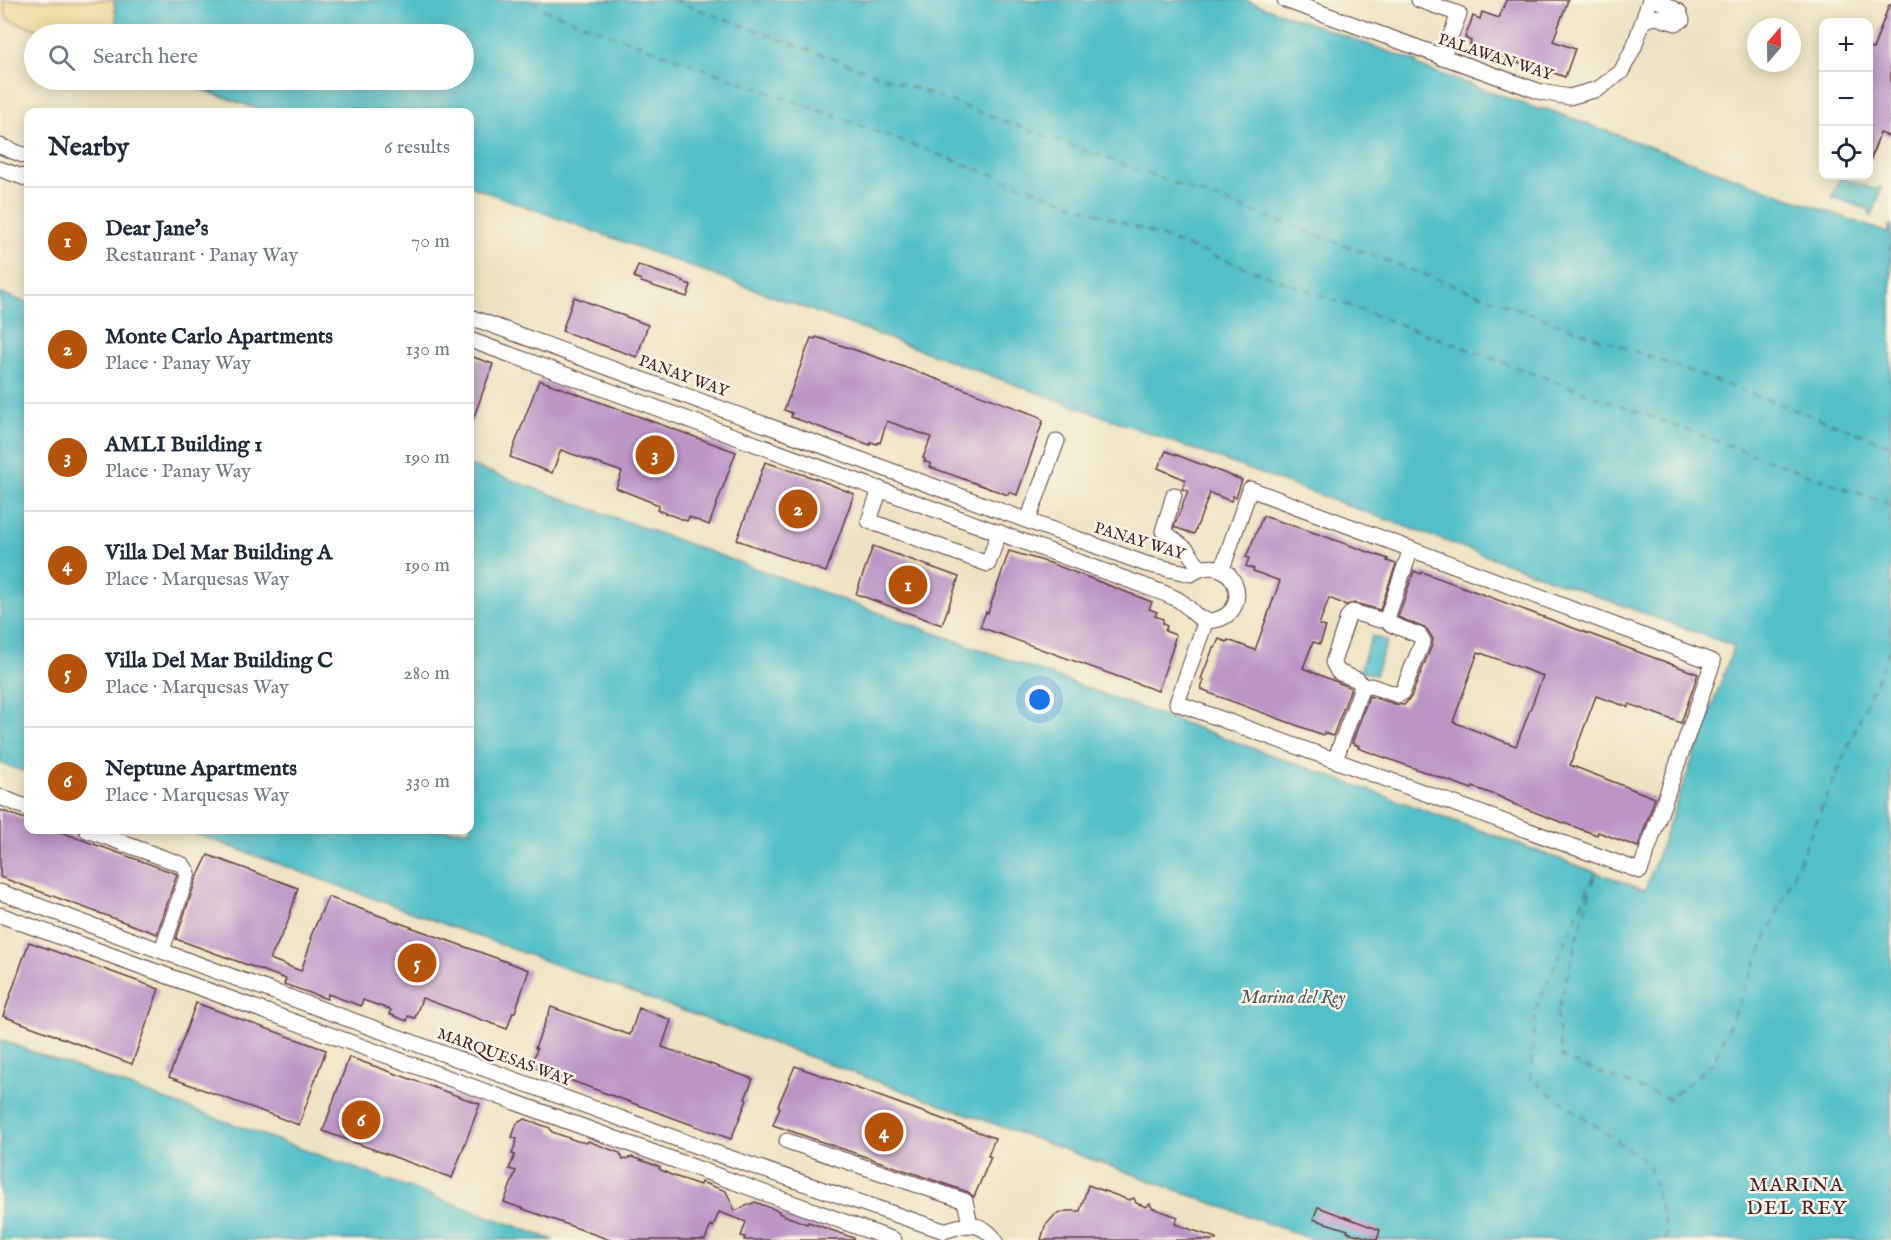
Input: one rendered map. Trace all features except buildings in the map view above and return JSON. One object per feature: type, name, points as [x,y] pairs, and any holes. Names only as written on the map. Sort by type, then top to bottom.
[{"type":"street","name":"PALAWAN WAY","points":[[1285,0],[1540,92],[1569,97],[1598,89],[1621,72],[1634,47],[1650,0]]},
{"type":"street","points":[[1419,0],[1459,14],[1442,58]]},
{"type":"street","points":[[1644,20],[1656,17],[1676,23],[1682,20],[1679,12],[1657,0]]},
{"type":"street","points":[[0,146],[24,155]]},
{"type":"street","points":[[0,169],[24,178]]},
{"type":"street","name":"PANAY WAY","points":[[474,318],[1146,564],[1191,574],[1200,568],[1212,566],[1222,569]]},
{"type":"street","points":[[474,341],[1142,585],[1182,602],[1196,617],[1206,620],[1213,621],[1225,617],[1234,607],[1237,597],[1236,585],[1231,576],[1222,569],[1250,489],[1713,662],[1640,871],[1176,703],[1206,620]]},
{"type":"street","points":[[1028,520],[1057,441]]},
{"type":"street","points":[[880,489],[869,521],[987,564],[999,532]]},
{"type":"street","points":[[1173,495],[1163,531],[1187,550],[1200,568]]},
{"type":"street","points":[[1362,687],[1371,686],[1398,695],[1402,693],[1424,641],[1419,635],[1390,624],[1387,617],[1411,549]]},
{"type":"street","points":[[1362,687],[1358,680],[1338,672],[1333,662],[1348,617],[1352,612],[1380,620],[1387,617]]},
{"type":"street","points":[[1335,760],[1362,687]]},
{"type":"street","points":[[0,797],[24,806]]},
{"type":"street","points":[[98,834],[183,865],[188,873],[162,950]]},
{"type":"street","name":"MARQUESAS WAY","points":[[0,892],[724,1156],[944,1231],[962,1224],[970,1224]]},
{"type":"street","points":[[0,915],[894,1240]]},
{"type":"street","points":[[101,951],[106,930]]},
{"type":"street","points":[[268,1012],[275,992]]},
{"type":"street","points":[[519,1103],[526,1083]]},
{"type":"street","points":[[787,1141],[965,1201],[970,1224],[983,1228],[995,1240]]},
{"type":"street","points":[[715,1175],[724,1156]]},
{"type":"sand","points":[[3,0],[114,0],[117,24],[24,25],[7,19]]},
{"type":"water","name":"Marina del Rey","points":[[114,0],[1245,0],[1417,62],[1416,65],[1421,67],[1538,109],[1546,109],[1887,233],[1891,224],[1891,1240],[1314,1240],[196,834],[474,834],[474,466],[1645,890],[1734,646],[474,187],[474,108],[254,108],[203,90],[474,90],[474,24],[117,24]]},
{"type":"water","points":[[1839,180],[1849,180],[1877,190],[1878,187],[1882,188],[1872,216],[1869,214],[1870,210],[1832,197]]},
{"type":"water","points":[[0,293],[24,302],[24,772],[0,763]]},
{"type":"water","points":[[1372,636],[1387,641],[1375,675],[1360,670]]},
{"type":"water","points":[[0,1040],[554,1240],[0,1240]]},
{"type":"ferry route","points":[[532,0],[540,8],[1891,505]]},
{"type":"ferry route","points":[[673,0],[1891,445]]},
{"type":"ferry route","points":[[1665,1240],[1667,1233],[1649,1164],[1530,1079],[1536,1009],[1595,873],[1557,1014],[1562,1058],[1669,1099],[1713,1063],[1891,646]]},
{"type":"place","name":"AMLI Building 1","points":[[655,455]]},
{"type":"place","name":"Monte Carlo Apartments","points":[[798,509]]},
{"type":"place","name":"Dear Jane's","points":[[908,585]]},
{"type":"place","name":"Villa Del Mar Building C","points":[[417,963]]},
{"type":"place","name":"Neptune Apartments","points":[[361,1120]]},
{"type":"place","name":"Villa Del Mar Building A","points":[[884,1132]]},
{"type":"district","name":"MARINA DEL REY","points":[[1797,1196]]}]
